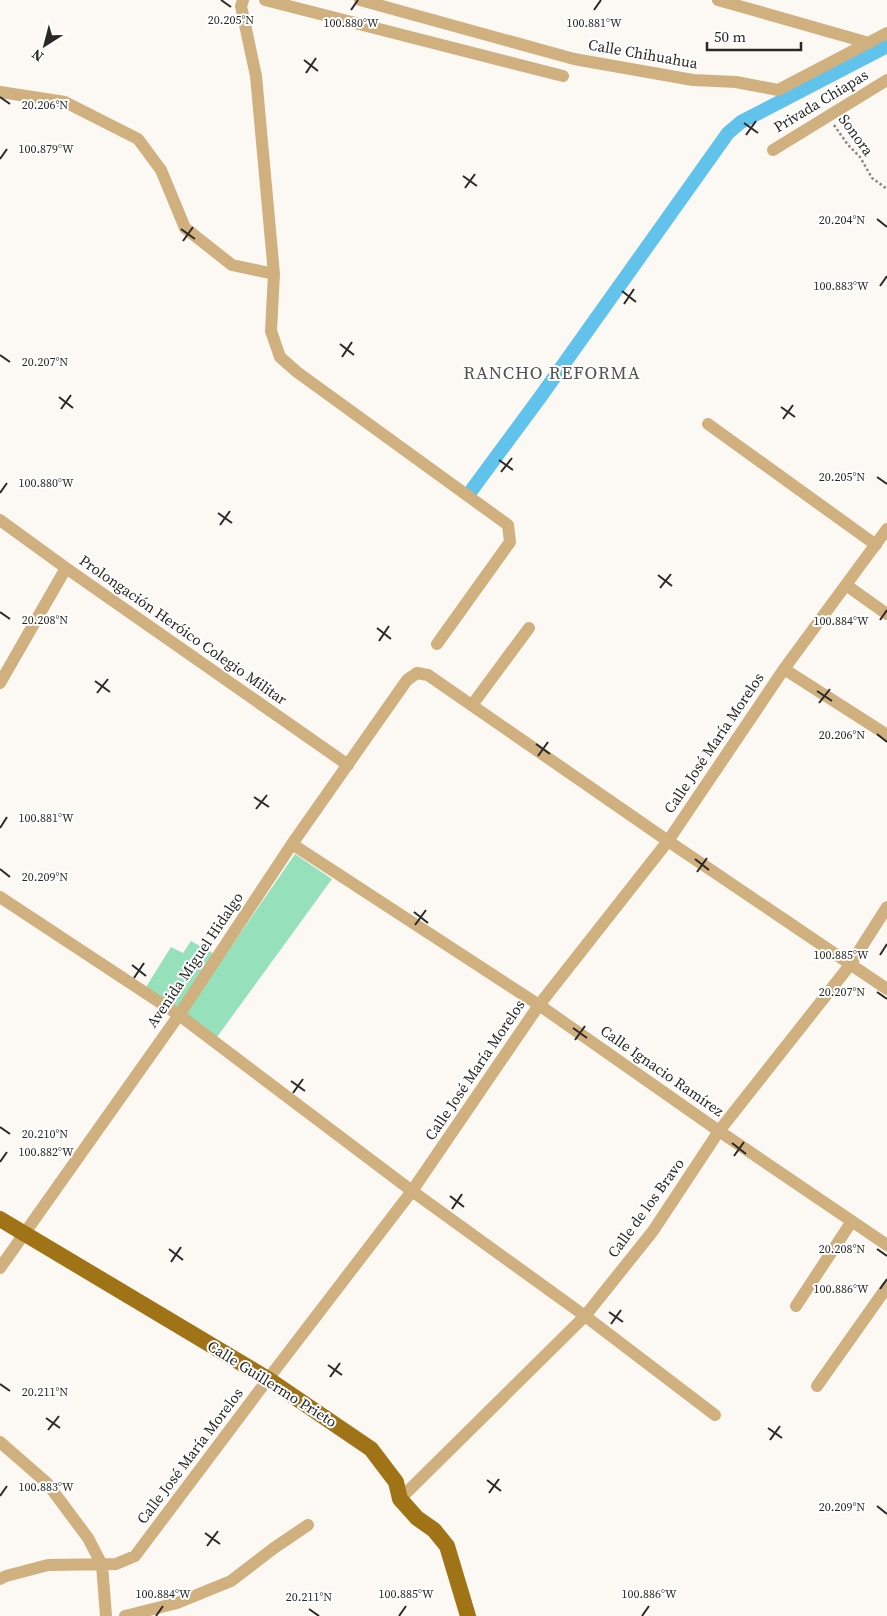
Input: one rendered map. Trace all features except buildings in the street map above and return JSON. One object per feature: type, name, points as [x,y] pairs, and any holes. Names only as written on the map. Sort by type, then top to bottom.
[{"type":"main road","name":"Calle Guillermo Prieto","points":[[0,1219],[268,1379],[371,1449],[396,1482],[400,1499],[417,1518],[434,1530],[447,1546],[468,1616]]},
{"type":"street","points":[[243,0],[241,6],[256,76],[274,274],[272,331],[280,357],[304,377],[508,525],[510,542],[437,644]]},
{"type":"street","points":[[265,0],[563,76]]},
{"type":"street","name":"Calle Chihuahua","points":[[360,0],[574,59],[692,80],[736,82],[778,90],[869,43]]},
{"type":"street","points":[[718,0],[869,43],[887,33]]},
{"type":"street","name":"Privada Chiapas","points":[[773,150],[887,80]]},
{"type":"street","points":[[0,92],[65,102],[138,139],[161,170],[186,228],[232,265],[274,274]]},
{"type":"street","points":[[708,424],[876,544]]},
{"type":"street","name":"Prolongación Heróico Colegio Militar","points":[[0,520],[348,765]]},
{"type":"street","name":"Calle José María Morelos","points":[[0,1579],[48,1565],[116,1564],[135,1556],[412,1191],[539,1005],[668,841],[784,668],[887,529]]},
{"type":"street","points":[[0,683],[66,568]]},
{"type":"street","points":[[846,585],[887,614]]},
{"type":"street","points":[[529,628],[472,705],[668,841],[850,965],[887,988]]},
{"type":"street","points":[[784,668],[887,735]]},
{"type":"street","name":"Avenida Miguel Hidalgo","points":[[0,1268],[178,1015],[292,844],[407,680],[417,673],[428,675],[472,705]]},
{"type":"street","name":"Calle Ignacio Ramírez","points":[[292,844],[539,1005],[719,1131],[887,1245]]},
{"type":"street","points":[[0,897],[178,1015],[412,1191],[585,1316],[714,1415]]},
{"type":"street","name":"Calle de los Bravo","points":[[400,1499],[585,1316],[654,1231],[719,1131],[850,965],[887,908]]},
{"type":"street","points":[[796,1306],[852,1221]]},
{"type":"street","points":[[817,1386],[887,1287]]},
{"type":"street","points":[[0,1442],[47,1483],[88,1538],[102,1565],[106,1616]]},
{"type":"street","points":[[125,1616],[177,1603],[232,1581],[274,1548],[308,1525]]},
{"type":"path","name":"Sonora","points":[[828,116],[848,145],[860,157],[872,178],[887,189]]},
{"type":"green space","points":[[295,854],[332,879],[217,1037],[184,1015]]},
{"type":"green space","points":[[191,941],[218,956],[178,1010],[146,987],[171,947],[183,953]]},
{"type":"waterway","points":[[471,491],[728,133],[741,122],[887,46]]},
{"type":"district","name":"RANCHO REFORMA","points":[[552,373]]}]
